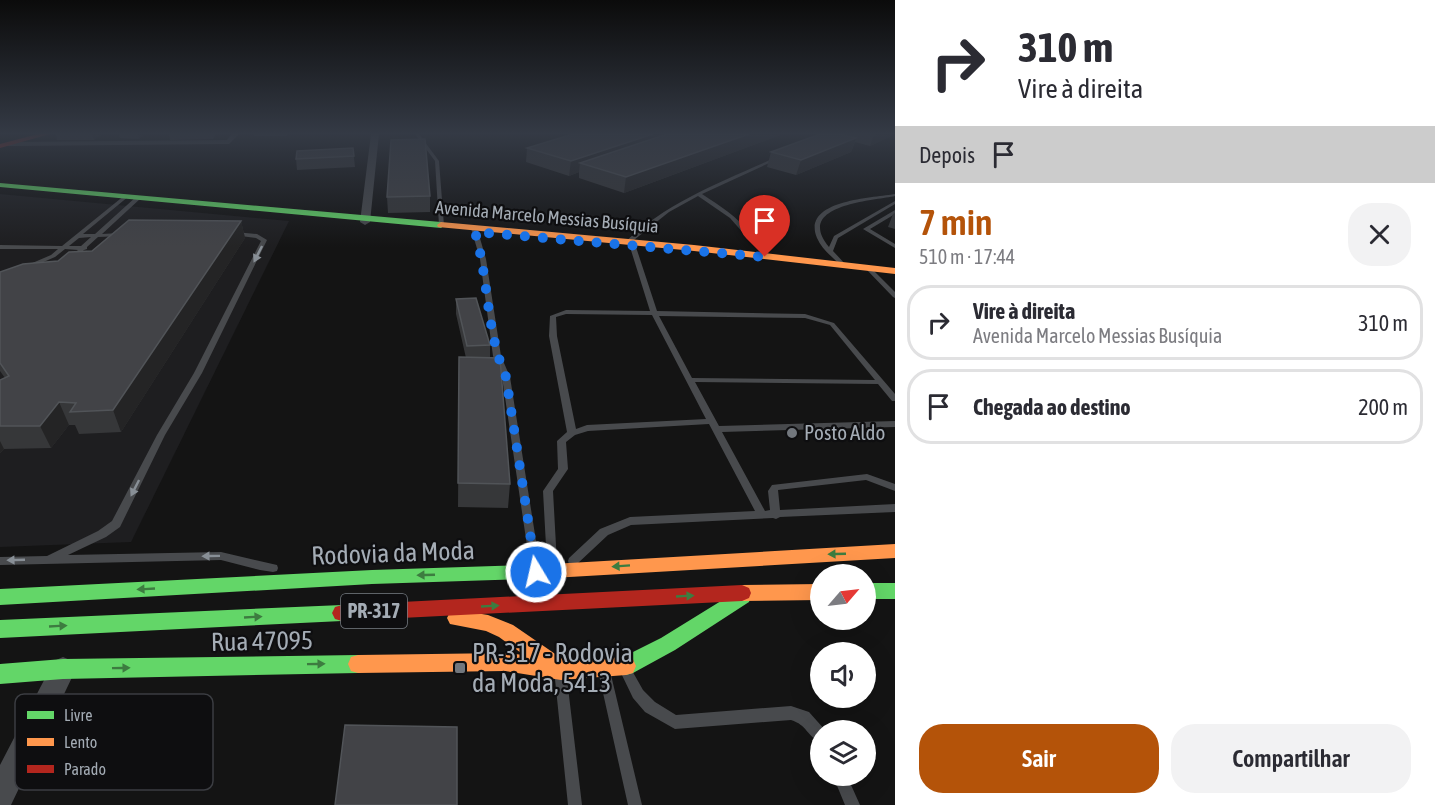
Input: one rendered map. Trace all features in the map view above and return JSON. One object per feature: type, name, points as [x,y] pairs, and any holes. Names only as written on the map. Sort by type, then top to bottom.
[{"type":"main road","points":[[0,184],[130,199]]},
{"type":"main road","points":[[0,189],[365,220]]},
{"type":"main road","name":"Avenida Marcelo Messias Busíquia","points":[[365,220],[442,225],[474,230]]},
{"type":"main road","name":"Avenida Marcelo Messias Busíquia","points":[[365,220],[895,271]]},
{"type":"main road","name":"Rodovia da Moda","points":[[0,597],[372,577],[536,572],[895,551]]},
{"type":"main road","points":[[876,591],[895,591]]},
{"type":"main road","name":"PR-317","points":[[0,629],[747,593],[810,592]]},
{"type":"main road","points":[[624,668],[668,644],[747,593]]},
{"type":"main road","points":[[410,609],[488,623],[506,631],[561,670]]},
{"type":"main road","name":"Rua 47095","points":[[0,674],[63,669],[463,662],[505,663],[561,670],[624,668]]},
{"type":"street","points":[[365,220],[371,172]]},
{"type":"street","points":[[50,694],[63,669]]},
{"type":"street","points":[[0,795],[15,765]]},
{"type":"lane","points":[[438,172],[442,225]]},
{"type":"lane","points":[[748,172],[667,211],[630,245],[655,315],[762,515]]},
{"type":"lane","points":[[698,194],[723,210],[743,227],[747,234]]},
{"type":"lane","points":[[844,266],[821,240],[817,230],[818,221],[824,211],[837,205],[880,200],[895,195]]},
{"type":"lane","points":[[21,268],[47,260],[76,236],[130,199]]},
{"type":"lane","points":[[67,261],[85,248],[130,199]]},
{"type":"lane","points":[[831,250],[837,237],[895,202]]},
{"type":"lane","points":[[895,212],[866,230],[895,246]]},
{"type":"lane","points":[[886,216],[895,219]]},
{"type":"lane","points":[[93,225],[105,225]]},
{"type":"lane","points":[[474,230],[483,259],[496,356],[506,377],[536,572]]},
{"type":"lane","points":[[50,559],[102,534],[116,524],[161,435],[198,373],[264,240],[244,234],[222,234]]},
{"type":"lane","points":[[76,236],[130,235]]},
{"type":"lane","points":[[0,247],[85,248]]},
{"type":"lane","points":[[868,268],[895,296]]},
{"type":"lane","points":[[572,433],[553,336],[553,316],[566,312],[805,316],[819,319],[832,324],[895,399]]},
{"type":"lane","points":[[690,380],[880,382]]},
{"type":"lane","points":[[558,570],[548,491],[563,469],[561,441],[572,433],[587,428],[895,424]]},
{"type":"lane","points":[[776,514],[773,492],[775,487],[867,477],[895,488]]},
{"type":"lane","points":[[558,570],[604,532],[630,521],[895,508]]},
{"type":"lane","points":[[0,561],[221,556],[260,566],[372,577]]},
{"type":"lane","points":[[624,668],[638,694],[650,707],[675,722],[791,712],[804,717],[810,724]]},
{"type":"lane","points":[[603,669],[635,805]]},
{"type":"lane","points":[[561,670],[574,805]]},
{"type":"lane","points":[[844,786],[853,805]]},
{"type":"shaded area","points":[[0,194],[289,221],[131,542],[0,547]]},
{"type":"building","points":[[389,172],[428,172],[430,196],[387,197]]},
{"type":"building","points":[[608,172],[642,172],[626,177]]},
{"type":"building","points":[[129,220],[241,221],[113,410],[70,412],[76,403],[59,402],[40,426],[0,426],[0,380],[9,376],[0,363],[0,272],[23,264],[58,261],[69,252],[92,251]]},
{"type":"building","points":[[476,298],[490,345],[467,346],[456,299]]},
{"type":"building","points":[[459,357],[500,358],[510,484],[458,483]]},
{"type":"building","points":[[345,725],[457,727],[457,805],[335,805]]},
{"type":"traffic: fast","points":[[0,185],[441,225]]},
{"type":"traffic: fast","points":[[0,597],[372,577],[552,571]]},
{"type":"traffic: fast","points":[[876,591],[895,591]]},
{"type":"traffic: fast","points":[[626,666],[668,644],[742,596]]},
{"type":"traffic: fast","points":[[0,629],[342,613]]},
{"type":"traffic: fast","points":[[0,674],[63,669],[358,664]]},
{"type":"traffic: slow","points":[[441,225],[694,248],[895,271]]},
{"type":"traffic: slow","points":[[552,571],[895,551]]},
{"type":"traffic: slow","points":[[742,593],[810,592]]},
{"type":"traffic: slow","points":[[457,618],[488,623],[506,631],[561,670]]},
{"type":"traffic: slow","points":[[358,664],[505,662],[561,670],[626,666]]},
{"type":"traffic: jam","points":[[342,613],[742,593]]},
{"type":"place","name":"Posto Aldo","points":[[792,433]]},
{"type":"place","name":"PR-317 - Rodovia da Moda, 5413","points":[[460,668]]},
{"type":"route","points":[[536,572],[506,377],[496,356],[483,259],[475,232],[696,253],[765,257]]}]
